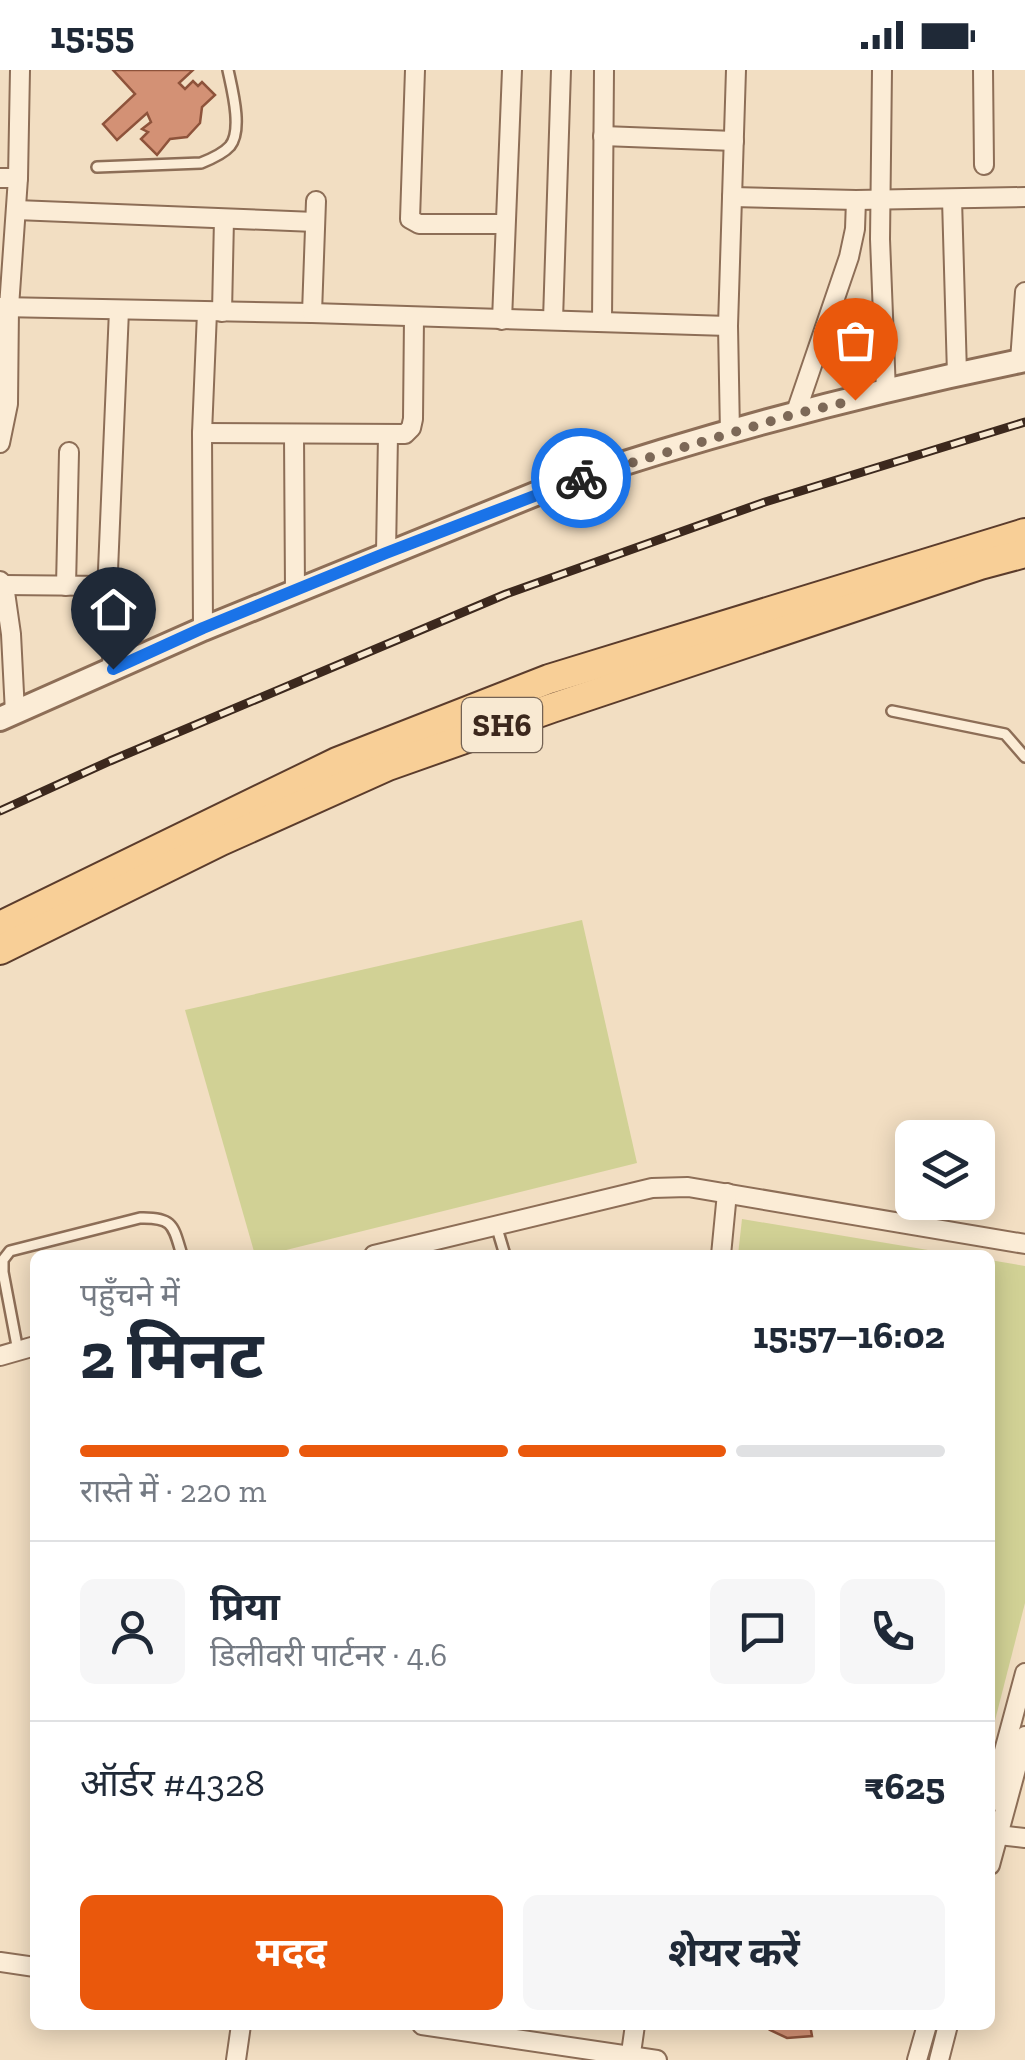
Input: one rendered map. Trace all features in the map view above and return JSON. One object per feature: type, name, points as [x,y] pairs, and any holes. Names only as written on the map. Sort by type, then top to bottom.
[{"type":"main road","name":"SH6","points":[[0,926],[337,762],[531,686],[1025,533]]},
{"type":"main road","name":"SH6","points":[[0,950],[388,766],[1025,552]]},
{"type":"street","points":[[0,443],[8,404],[5,307],[16,210],[9,178],[20,70]]},
{"type":"street","points":[[415,70],[410,219],[419,224],[505,224]]},
{"type":"street","points":[[502,320],[512,70]]},
{"type":"street","points":[[553,320],[561,70]]},
{"type":"street","points":[[602,322],[604,70]]},
{"type":"street","points":[[730,433],[728,326],[736,70]]},
{"type":"street","points":[[882,70],[880,199],[886,392]]},
{"type":"street","points":[[983,70],[984,165]]},
{"type":"street","points":[[604,136],[734,141]]},
{"type":"street","points":[[732,197],[1025,197]]},
{"type":"street","points":[[952,199],[957,374]]},
{"type":"street","points":[[795,414],[852,248],[856,200]]},
{"type":"street","points":[[312,313],[316,202]]},
{"type":"street","points":[[16,210],[316,222]]},
{"type":"street","points":[[203,628],[202,433],[224,219]]},
{"type":"street","points":[[107,586],[2,583],[11,634],[8,716],[203,628],[560,484],[795,414],[1022,360],[1025,292]]},
{"type":"street","points":[[5,307],[728,326]]},
{"type":"street","points":[[113,669],[107,586],[119,310]]},
{"type":"street","points":[[202,433],[405,434],[414,419],[414,317]]},
{"type":"street","points":[[294,434],[294,591]]},
{"type":"street","points":[[386,553],[388,435]]},
{"type":"street","points":[[66,586],[69,452]]},
{"type":"street","points":[[394,1250],[652,1188],[688,1187],[1025,1244]]},
{"type":"street","points":[[721,1250],[727,1193]]},
{"type":"street","points":[[995,1784],[1025,1673]]},
{"type":"street","points":[[995,1831],[1025,1736]]},
{"type":"street","points":[[995,1834],[1025,1838]]},
{"type":"street","points":[[0,1962],[30,1967]]},
{"type":"street","points":[[236,2060],[240,2030]]},
{"type":"street","points":[[454,2030],[657,2060]]},
{"type":"street","points":[[631,2058],[634,2030]]},
{"type":"street","points":[[918,2060],[927,2030]]},
{"type":"street","points":[[939,2060],[947,2030]]},
{"type":"lane","points":[[97,167],[201,163],[230,146],[235,136],[236,107],[228,70]]},
{"type":"lane","points":[[892,711],[1005,734],[1025,757]]},
{"type":"lane","points":[[18,1351],[3,1272],[3,1260],[10,1251],[140,1218],[159,1217],[169,1222],[180,1250]]},
{"type":"lane","points":[[496,1225],[503,1250]]},
{"type":"green space","points":[[582,920],[637,1163],[286,1250],[254,1250],[185,1010]]},
{"type":"green space","points":[[742,1219],[928,1250],[739,1250]]},
{"type":"green space","points":[[995,1261],[1025,1266],[1025,1603],[995,1720]]},
{"type":"building","points":[[113,70],[193,70],[179,83],[185,89],[193,81],[198,86],[202,82],[215,95],[202,107],[200,123],[187,137],[170,139],[157,155],[141,139],[148,132],[142,129],[151,122],[147,113],[117,140],[103,124],[135,94]]},
{"type":"building","points":[[770,2030],[811,2030],[812,2036],[787,2038]]},
{"type":"railway","points":[[0,811],[506,594],[765,502],[1025,422]]},
{"type":"way so far","points":[[581,478],[855,400]]},
{"type":"route","points":[[113,669],[386,553],[581,478]]}]
